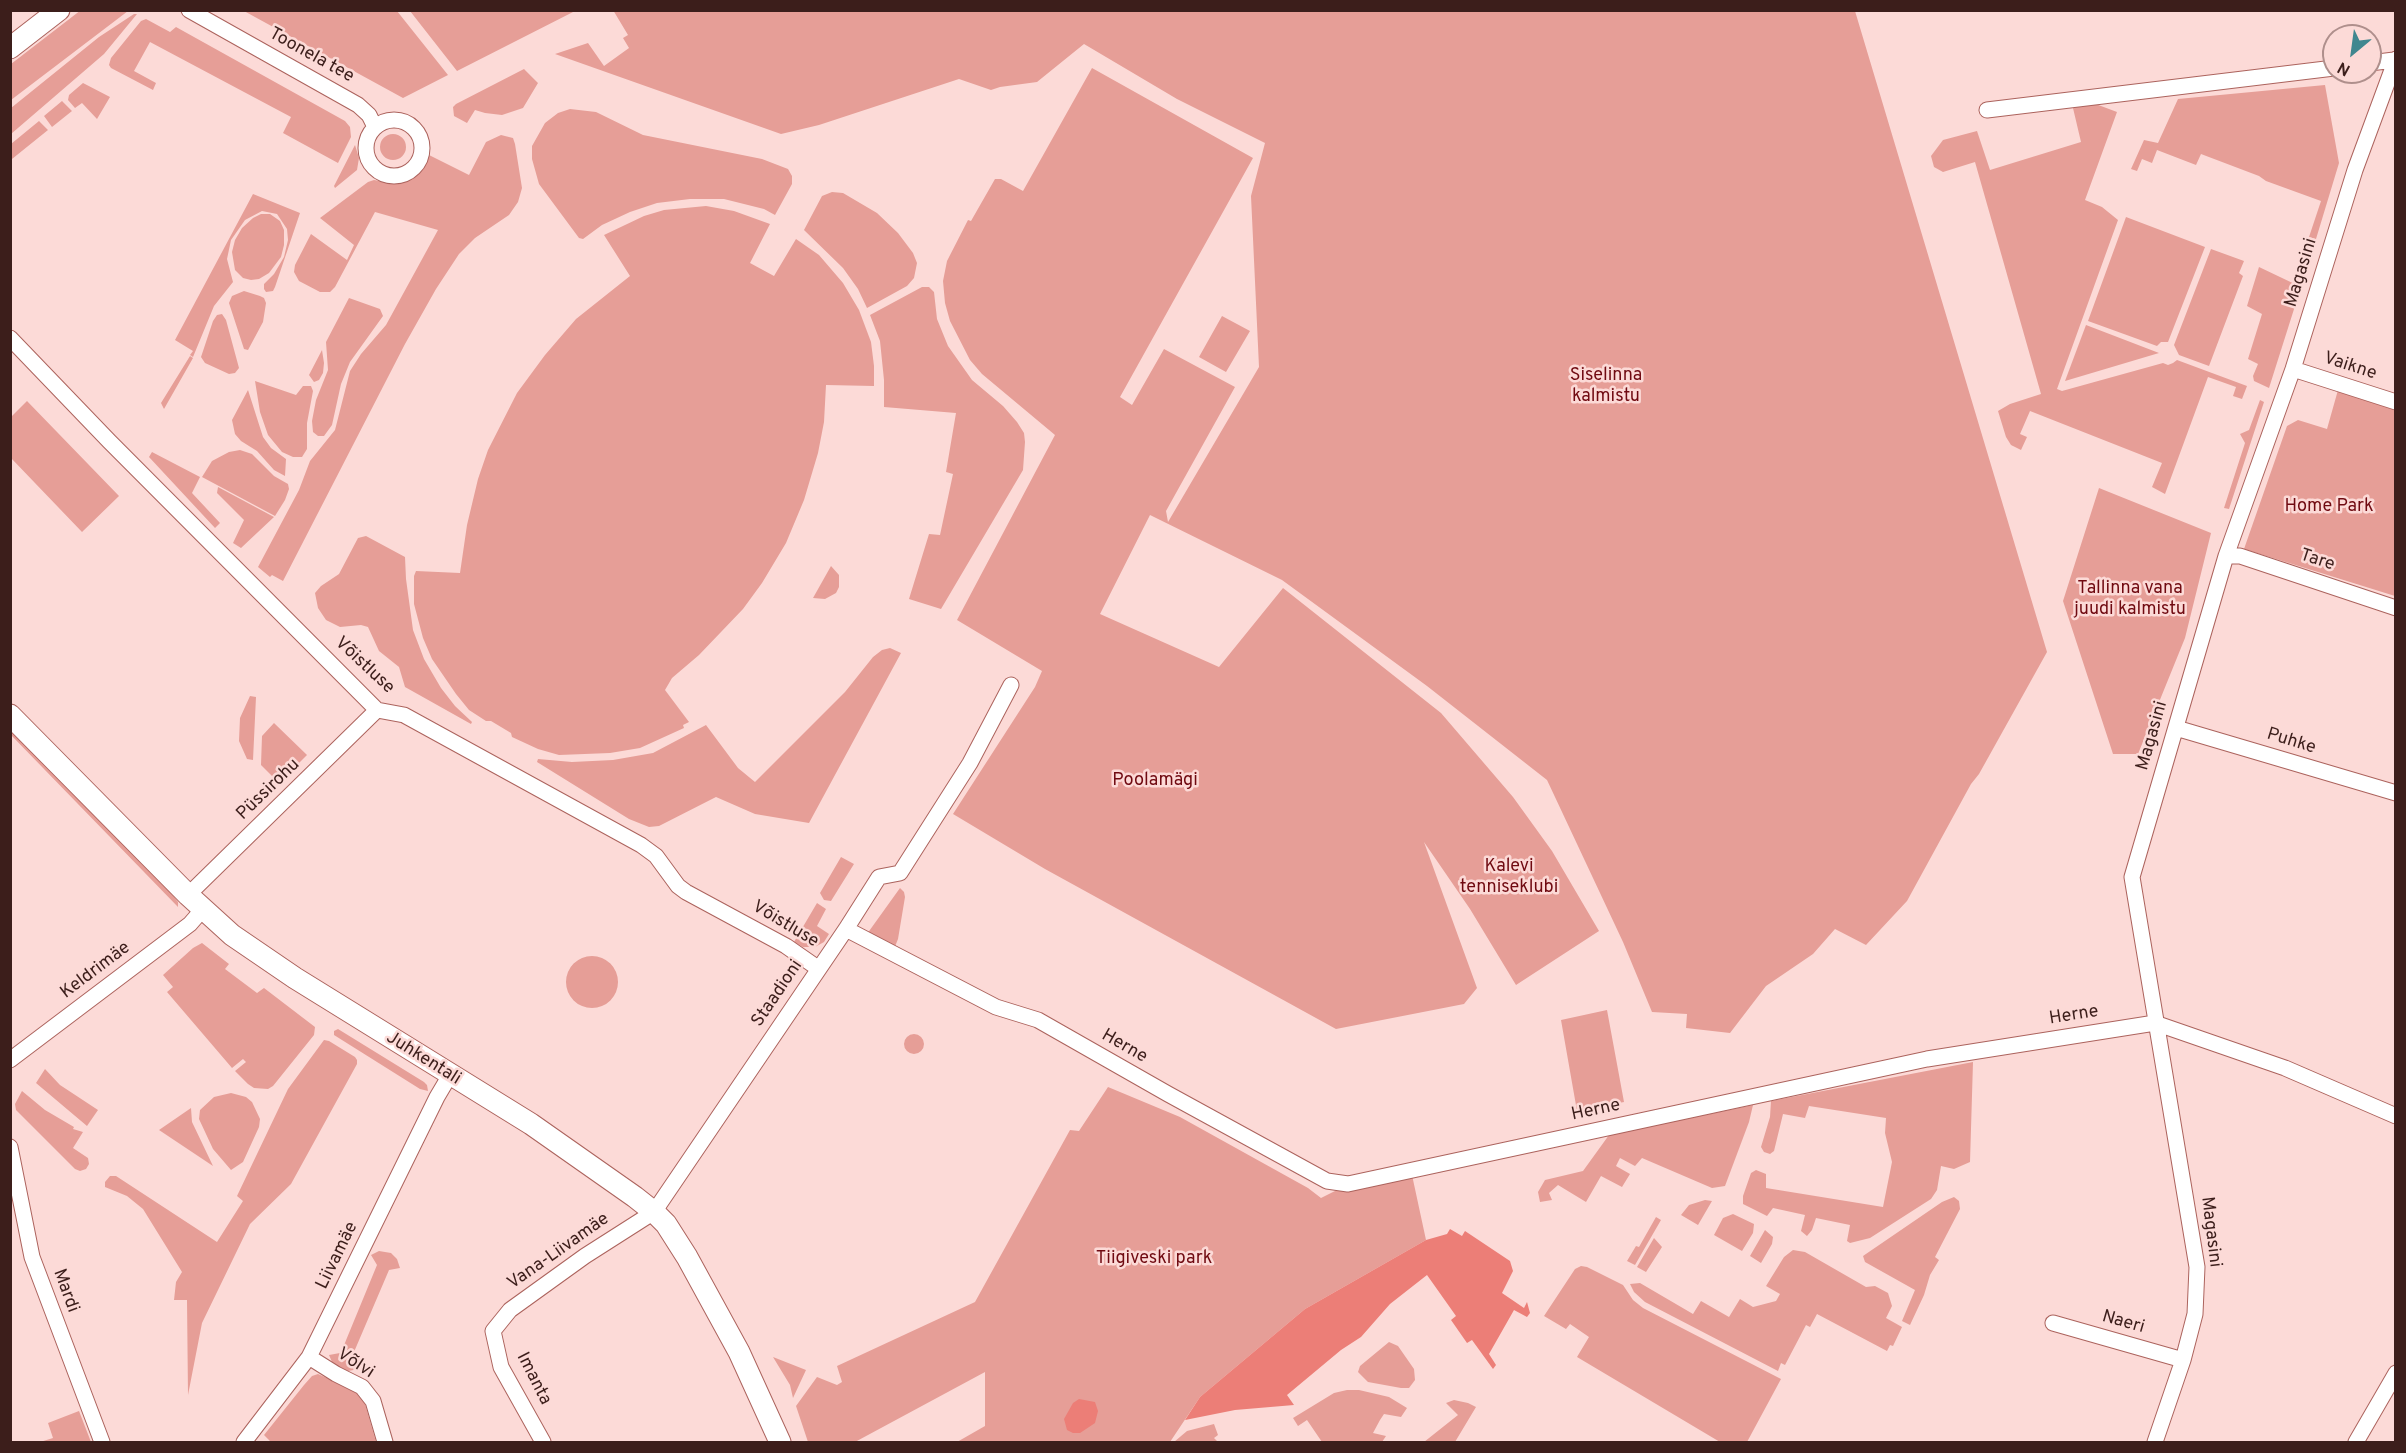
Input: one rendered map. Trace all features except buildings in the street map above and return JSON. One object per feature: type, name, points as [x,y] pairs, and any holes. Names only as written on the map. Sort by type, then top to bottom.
[{"type":"street","points":[[10,48],[60,10]]},
{"type":"street","name":"Toonela tee","points":[[189,10],[358,105],[369,115],[375,127]]},
{"type":"street","name":"Magasini","points":[[2155,1443],[2183,1360],[2195,1314],[2197,1267],[2132,877],[2226,556],[2293,369],[2355,170],[2395,59]]},
{"type":"street","points":[[1987,110],[2322,69]]},
{"type":"street","name":"Võistluse","points":[[10,338],[109,441],[377,710],[404,715],[641,845],[656,856],[678,886],[686,892],[786,946],[819,969]]},
{"type":"street","name":"Vaikne","points":[[2293,369],[2396,402]]},
{"type":"street","name":"Tare","points":[[2226,556],[2240,556],[2396,608]]},
{"type":"street","name":"Staadioni","points":[[654,1212],[879,877],[900,873],[970,763],[1011,685]]},
{"type":"street","name":"Püssirohu","points":[[195,902],[377,710]]},
{"type":"street","name":"Juhkentali","points":[[10,714],[195,902],[232,935],[295,978],[531,1124],[654,1212],[666,1224],[687,1257],[739,1352],[780,1443]]},
{"type":"street","name":"Puhke","points":[[2176,728],[2396,793]]},
{"type":"street","name":"Keldrimäe","points":[[10,1060],[190,924],[195,902]]},
{"type":"street","name":"Herne","points":[[846,929],[996,1007],[1038,1020],[1327,1181],[1348,1184],[1927,1059],[2155,1023],[2285,1068],[2396,1116]]},
{"type":"street","name":"Liivamäe","points":[[244,1443],[309,1357],[450,1075]]},
{"type":"street","name":"Mardi","points":[[10,1147],[32,1257],[102,1443]]},
{"type":"street","name":"Vana-Liivamäe","points":[[493,1331],[510,1310],[585,1256],[654,1212]]},
{"type":"street","name":"Naeri","points":[[2053,1323],[2183,1360]]},
{"type":"street","name":"Imanta","points":[[493,1331],[501,1367],[543,1443]]},
{"type":"street","name":"Võlvi","points":[[309,1357],[362,1387],[373,1401],[385,1443]]},
{"type":"street","points":[[2356,1443],[2396,1373]]},
{"type":"green space","points":[[81,10],[128,11],[11,100],[11,64]]},
{"type":"green space","name":"Siselinna kalmistu","points":[[613,10],[1855,11],[2047,652],[1907,901],[1866,945],[1835,929],[1813,954],[1766,986],[1730,1033],[1686,1028],[1687,1014],[1652,1012],[1623,942],[1547,780],[1427,686],[1282,580],[1150,515],[1100,614],[1219,667],[1283,588],[1441,713],[1513,797],[1552,851],[1599,931],[1516,985],[1470,909],[1424,842],[1477,988],[1464,1004],[1336,1029],[1045,869],[953,814],[1035,687],[1042,671],[957,620],[1055,435],[982,374],[970,360],[950,321],[945,303],[943,281],[947,261],[968,220],[971,221],[995,179],[1001,179],[1023,191],[1092,68],[1253,158],[1120,397],[1132,405],[1164,349],[1235,387],[1166,511],[1168,522],[1259,367],[1251,196],[1265,143],[1177,99],[1084,44],[1037,82],[991,90],[959,79],[819,125],[781,134],[555,54],[588,43],[604,66],[629,48],[623,38],[628,35]]},
{"type":"green space","points":[[244,11],[397,11],[448,75],[403,98]]},
{"type":"green space","points":[[410,11],[575,11],[457,71]]},
{"type":"green space","points":[[137,14],[104,54],[11,134],[11,108],[99,37]]},
{"type":"green space","points":[[146,19],[170,32],[176,27],[345,121],[350,127],[351,137],[338,163],[283,133],[291,117],[150,42],[134,71],[156,83],[153,90],[111,68],[109,65],[111,58],[141,21]]},
{"type":"green space","points":[[524,69],[538,83],[523,108],[502,115],[475,110],[467,123],[454,116],[453,107],[456,104]]},
{"type":"green space","points":[[83,83],[110,97],[97,119],[82,103],[75,108],[68,100],[69,95]]},
{"type":"green space","points":[[2325,85],[2339,163],[2316,239],[2309,237],[2321,201],[2201,154],[2196,165],[2157,150],[2152,163],[2142,159],[2137,171],[2131,169],[2144,140],[2158,143],[2178,99]]},
{"type":"green space","points":[[62,101],[72,111],[52,127],[44,116]]},
{"type":"green space","points":[[2093,103],[2117,112],[2085,200],[2102,207],[2118,220],[2057,389],[2062,391],[2163,363],[2168,365],[2177,360],[2247,386],[2242,399],[2233,396],[2236,387],[2208,377],[2165,494],[2152,487],[2162,463],[2030,411],[2020,434],[2027,437],[2021,450],[2011,445],[2006,437],[1998,411],[2010,404],[2041,394],[1975,162],[1943,172],[1934,167],[1931,156],[1943,140],[1977,131],[1990,170],[2081,142],[2073,108]]},
{"type":"green space","points":[[570,109],[596,112],[643,135],[762,159],[788,169],[792,176],[792,184],[775,215],[764,209],[724,199],[690,199],[657,203],[630,212],[602,225],[583,239],[579,238],[539,184],[532,159],[532,146],[545,123],[558,113]]},
{"type":"green space","points":[[39,121],[48,130],[12,159],[11,144]]},
{"type":"green space","points":[[393,134],[402,138],[406,147],[402,156],[393,160],[384,156],[380,147],[384,138]]},
{"type":"green space","points":[[501,135],[513,138],[515,144],[522,188],[518,202],[509,215],[475,238],[459,254],[405,344],[283,581],[272,575],[270,577],[258,567],[299,490],[310,461],[335,430],[350,371],[361,354],[386,325],[438,230],[375,212],[335,287],[330,292],[320,292],[299,281],[294,272],[295,265],[311,234],[347,260],[354,245],[320,218],[368,182],[374,180],[395,184],[408,181],[423,168],[429,155],[469,175],[486,142]]},
{"type":"green space","points":[[355,145],[359,158],[357,170],[335,188],[334,186]]},
{"type":"green space","points":[[832,192],[843,193],[877,213],[898,233],[913,253],[917,263],[914,278],[907,286],[867,308],[858,289],[843,268],[804,230],[822,196]]},
{"type":"green space","points":[[253,194],[300,213],[275,287],[273,291],[266,292],[264,284],[274,274],[284,257],[288,240],[287,229],[277,214],[262,211],[245,220],[231,240],[227,259],[233,282],[214,306],[193,357],[190,355],[193,351],[175,340]]},
{"type":"green space","points":[[706,206],[734,211],[770,224],[750,263],[774,276],[796,239],[819,255],[843,283],[859,310],[871,342],[874,386],[826,385],[824,422],[818,453],[804,500],[786,543],[743,609],[699,655],[672,678],[665,690],[689,722],[683,725],[684,728],[640,748],[610,753],[559,755],[538,749],[512,737],[511,733],[469,710],[456,694],[432,659],[423,638],[414,604],[414,576],[416,571],[460,573],[467,525],[478,479],[488,450],[517,393],[576,319],[630,276],[604,235],[644,216],[664,210]]},
{"type":"green space","points":[[261,214],[270,214],[280,221],[284,230],[284,245],[281,257],[269,273],[259,279],[251,280],[243,278],[235,270],[232,252],[235,240],[242,228]]},
{"type":"green space","points":[[2126,217],[2205,247],[2168,342],[2161,342],[2157,346],[2088,321]]},
{"type":"green space","points":[[2211,249],[2244,261],[2239,273],[2243,276],[2209,366],[2179,355],[2174,345]]},
{"type":"green space","points":[[2259,267],[2301,287],[2269,388],[2254,381],[2253,376],[2258,364],[2248,359],[2262,314],[2247,306]]},
{"type":"green space","points":[[922,287],[929,287],[934,292],[937,319],[948,346],[972,380],[1003,406],[1017,422],[1024,433],[1025,442],[1023,470],[941,609],[909,599],[929,534],[940,535],[953,474],[946,472],[956,413],[884,407],[880,341],[870,315]]},
{"type":"green space","points":[[244,291],[264,298],[266,303],[263,322],[248,350],[244,349],[229,303],[232,296]]},
{"type":"green space","points":[[349,298],[380,309],[383,316],[350,362],[341,384],[332,425],[324,436],[318,436],[313,432],[312,421],[316,400],[328,370],[326,342]]},
{"type":"green space","points":[[222,314],[226,320],[239,368],[235,373],[229,374],[205,363],[201,357],[213,321],[217,315]]},
{"type":"green space","points":[[1222,316],[1250,331],[1226,372],[1199,357]]},
{"type":"green space","points":[[2086,325],[2159,353],[2065,381]]},
{"type":"green space","points":[[322,350],[323,373],[319,380],[314,382],[309,375]]},
{"type":"green space","points":[[190,356],[193,358],[164,409],[161,403]]},
{"type":"green space","points":[[255,381],[296,395],[303,386],[311,386],[313,391],[307,423],[307,449],[302,457],[293,457],[282,452],[268,435],[260,412]]},
{"type":"green space","points":[[248,390],[263,437],[271,448],[286,459],[285,476],[274,470],[257,451],[241,441],[235,434],[232,420]]},
{"type":"green space","name":"Home Park","points":[[2338,390],[2395,409],[2395,596],[2244,549],[2287,426],[2298,420],[2327,429]]},
{"type":"green space","points":[[2260,400],[2264,402],[2229,509],[2224,508],[2245,443],[2240,434],[2249,430]]},
{"type":"green space","points":[[27,401],[119,496],[82,532],[11,458],[11,417]]},
{"type":"green space","points":[[240,450],[252,454],[274,476],[288,484],[289,489],[285,500],[275,516],[202,477],[212,461],[229,452]]},
{"type":"green space","points":[[152,452],[200,477],[192,493],[220,523],[215,528],[149,457]]},
{"type":"green space","points":[[218,487],[274,517],[241,548],[233,543],[244,520],[217,493]]},
{"type":"green space","name":"Tallinna vana juudi kalmistu","points":[[2099,488],[2211,533],[2185,638],[2138,754],[2113,754],[2063,601]]},
{"type":"green space","points":[[366,536],[405,557],[413,630],[424,659],[441,688],[472,722],[471,724],[405,687],[399,667],[379,651],[368,627],[361,625],[340,627],[326,620],[318,608],[315,593],[339,574],[358,538]]},
{"type":"green space","points":[[831,566],[839,575],[839,587],[836,593],[825,599],[813,598]]},
{"type":"green space","points":[[890,648],[901,653],[809,823],[755,814],[716,797],[659,826],[649,827],[629,819],[537,762],[538,759],[572,762],[613,760],[653,753],[706,725],[738,768],[755,782],[845,692],[873,657],[882,650]]},
{"type":"green space","points":[[250,696],[256,697],[253,760],[247,759],[239,741],[240,718]]},
{"type":"green space","points":[[274,723],[307,755],[279,783],[261,765],[262,736]]},
{"type":"green space","points":[[10,729],[171,893],[178,902],[178,907],[11,735]]},
{"type":"green space","points":[[841,857],[854,864],[831,901],[824,900],[820,893]]},
{"type":"green space","points":[[900,888],[905,897],[898,939],[894,949],[867,934]]},
{"type":"green space","points":[[817,903],[826,909],[817,926],[829,934],[824,942],[815,947],[803,947],[794,942]]},
{"type":"green space","points":[[202,943],[229,964],[225,969],[257,993],[264,988],[315,1027],[314,1035],[273,1086],[268,1089],[254,1088],[248,1084],[235,1071],[246,1062],[243,1059],[232,1068],[167,992],[173,987],[163,975],[193,948]]},
{"type":"green space","points":[[592,956],[602,958],[610,964],[616,972],[618,982],[616,992],[610,1000],[602,1006],[592,1008],[582,1006],[574,1000],[568,992],[566,982],[568,972],[574,964],[582,958]]},
{"type":"green space","points":[[1607,1010],[1624,1102],[1577,1111],[1561,1020]]},
{"type":"green space","points":[[338,1029],[424,1082],[428,1091],[420,1089],[334,1035],[334,1031]]},
{"type":"green space","points":[[914,1034],[921,1037],[924,1044],[921,1051],[914,1054],[907,1051],[904,1044],[907,1037]]},
{"type":"green space","points":[[324,1040],[355,1057],[357,1064],[291,1184],[250,1224],[202,1323],[188,1395],[187,1300],[174,1300],[176,1282],[182,1272],[143,1209],[127,1196],[105,1187],[105,1182],[110,1176],[116,1176],[217,1242],[243,1201],[237,1196],[288,1089]]},
{"type":"green space","points":[[1973,1062],[1970,1162],[1954,1169],[1941,1166],[1937,1190],[1931,1199],[1870,1238],[1850,1243],[1847,1241],[1850,1225],[1816,1218],[1807,1236],[1801,1231],[1805,1215],[1773,1208],[1767,1216],[1743,1204],[1743,1196],[1751,1173],[1756,1170],[1766,1174],[1766,1188],[1883,1207],[1892,1162],[1885,1133],[1886,1118],[1809,1106],[1805,1118],[1783,1114],[1774,1151],[1770,1154],[1764,1152],[1761,1147],[1770,1117],[1771,1101]]},
{"type":"green space","points":[[45,1069],[60,1085],[98,1110],[87,1126],[36,1083]]},
{"type":"green space","name":"Tiigiveski park","points":[[1108,1087],[1180,1117],[1308,1188],[1321,1198],[1337,1190],[1412,1175],[1426,1240],[1305,1309],[1200,1397],[1170,1442],[957,1442],[985,1426],[985,1372],[855,1442],[808,1442],[796,1406],[817,1377],[837,1385],[842,1382],[837,1366],[975,1302],[1070,1130],[1079,1131]]},
{"type":"green space","points":[[22,1091],[45,1110],[74,1127],[73,1129],[83,1132],[73,1148],[88,1158],[89,1164],[86,1169],[80,1171],[75,1169],[16,1110],[15,1104]]},
{"type":"green space","points":[[231,1093],[246,1097],[252,1102],[260,1119],[259,1127],[243,1162],[231,1170],[213,1149],[199,1119],[200,1110],[214,1097]]},
{"type":"green space","points":[[1753,1105],[1725,1186],[1712,1188],[1642,1158],[1635,1166],[1620,1158],[1616,1166],[1630,1174],[1622,1187],[1601,1176],[1586,1202],[1558,1185],[1549,1193],[1552,1200],[1540,1202],[1538,1192],[1545,1180],[1583,1171],[1609,1135]]},
{"type":"green space","points":[[191,1108],[192,1122],[213,1166],[159,1130]]},
{"type":"green space","points":[[1954,1197],[1959,1201],[1960,1209],[1935,1257],[1939,1260],[1930,1275],[1924,1295],[1910,1325],[1902,1321],[1915,1290],[1865,1262],[1863,1256],[1942,1202]]},
{"type":"green space","points":[[1705,1200],[1712,1201],[1698,1225],[1681,1215],[1689,1205]]},
{"type":"green space","points":[[1733,1214],[1754,1224],[1753,1233],[1742,1251],[1714,1235],[1723,1218]]},
{"type":"green space","points":[[1656,1217],[1661,1220],[1635,1265],[1627,1261],[1636,1246],[1639,1247]]},
{"type":"green space","points":[[1765,1230],[1773,1237],[1772,1244],[1761,1263],[1750,1256]]},
{"type":"green space","points":[[1654,1238],[1662,1247],[1646,1272],[1637,1267]]},
{"type":"green space","points":[[1793,1250],[1805,1252],[1866,1287],[1875,1286],[1888,1293],[1892,1306],[1886,1318],[1902,1327],[1893,1346],[1890,1345],[1887,1351],[1817,1314],[1810,1327],[1806,1325],[1785,1365],[1781,1363],[1778,1371],[1645,1302],[1634,1292],[1630,1284],[1640,1283],[1693,1314],[1701,1301],[1729,1317],[1740,1299],[1753,1307],[1776,1301],[1780,1294],[1766,1286],[1784,1257]]},
{"type":"green space","points":[[379,1251],[391,1253],[397,1259],[400,1268],[389,1270],[351,1359],[359,1369],[342,1370],[332,1362],[329,1355],[340,1353],[342,1350],[377,1265],[371,1255]]},
{"type":"green space","points":[[1581,1266],[1623,1285],[1633,1300],[1643,1308],[1781,1379],[1747,1442],[1720,1442],[1577,1357],[1589,1337],[1570,1324],[1566,1329],[1544,1316],[1575,1269]]},
{"type":"green space","points":[[1389,1342],[1398,1346],[1414,1369],[1415,1380],[1409,1388],[1368,1382],[1358,1372],[1360,1366]]},
{"type":"green space","points":[[773,1357],[806,1370],[793,1398],[790,1385]]},
{"type":"green space","points":[[318,1374],[356,1391],[363,1397],[376,1442],[271,1442],[264,1435],[304,1385],[312,1376]]},
{"type":"green space","points":[[1359,1390],[1389,1397],[1407,1408],[1401,1417],[1384,1414],[1373,1433],[1386,1436],[1382,1442],[1322,1442],[1307,1420],[1298,1426],[1293,1418],[1334,1393]]},
{"type":"green space","points":[[1454,1400],[1476,1407],[1455,1442],[1424,1442],[1458,1415],[1446,1403]]},
{"type":"green space","points":[[79,1411],[91,1442],[40,1442],[53,1438],[48,1423]]},
{"type":"green space","points":[[1214,1424],[1218,1435],[1214,1438],[1218,1442],[1174,1442],[1187,1431]]},
{"type":"shaded area","points":[[1450,1229],[1462,1236],[1465,1231],[1510,1261],[1513,1271],[1502,1293],[1524,1308],[1527,1302],[1530,1313],[1527,1317],[1514,1310],[1489,1354],[1496,1365],[1493,1369],[1472,1340],[1467,1343],[1451,1320],[1456,1316],[1427,1275],[1390,1304],[1361,1337],[1341,1350],[1287,1395],[1294,1405],[1235,1410],[1185,1420],[1200,1397],[1305,1309],[1426,1240],[1447,1234]]},
{"type":"shaded area","points":[[1079,1399],[1095,1402],[1098,1411],[1095,1423],[1080,1433],[1073,1433],[1067,1430],[1064,1419],[1073,1403]]},
{"type":"park label","name":"Poolamägi","points":[[1155,781]]},
{"type":"park label","name":"Kalevi tenniseklubi","points":[[1509,877]]}]
